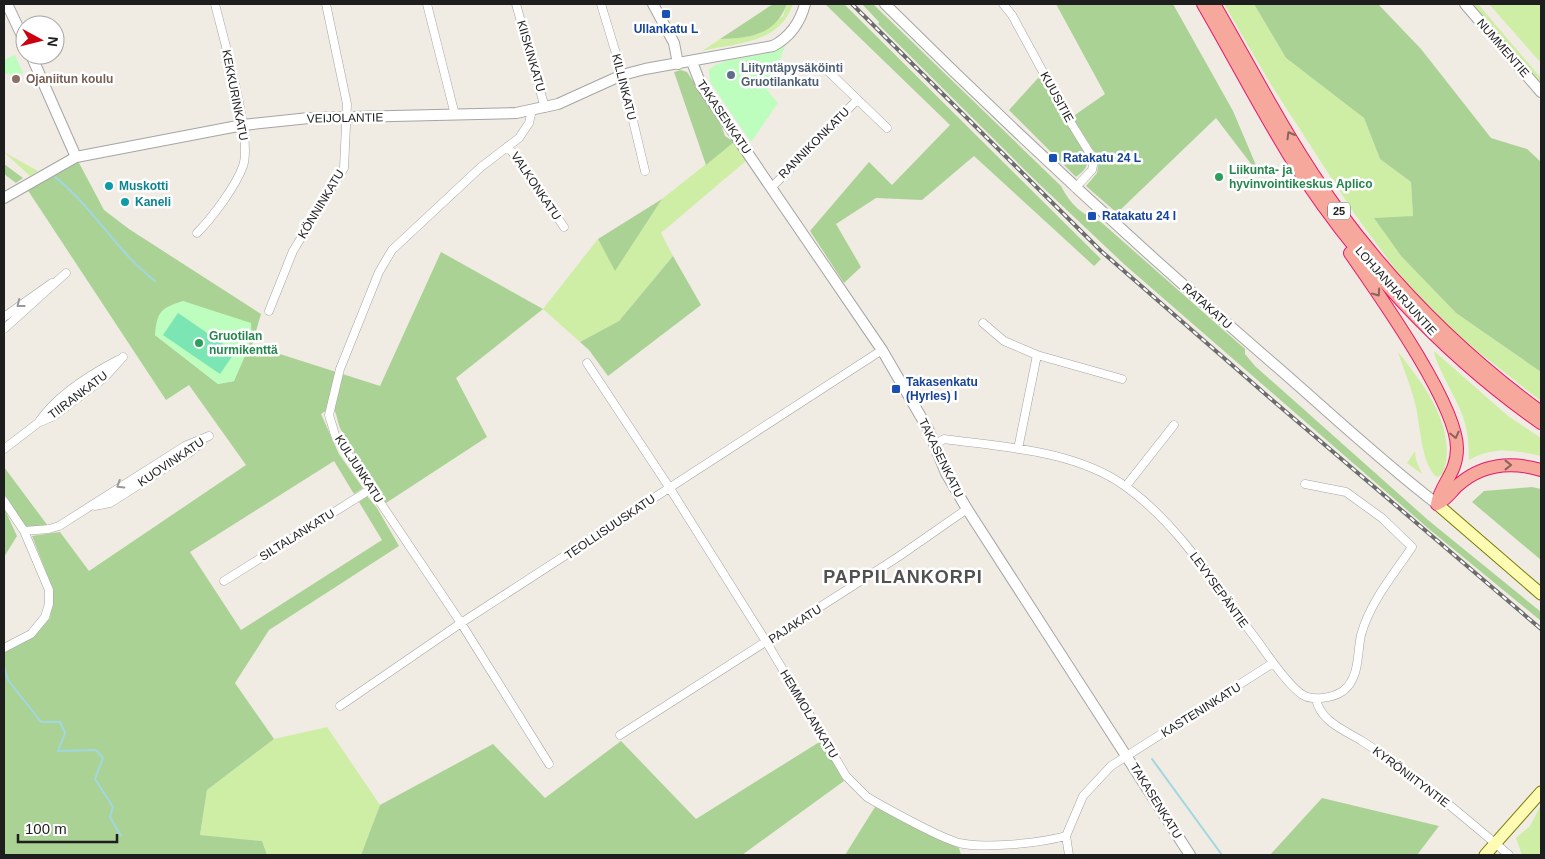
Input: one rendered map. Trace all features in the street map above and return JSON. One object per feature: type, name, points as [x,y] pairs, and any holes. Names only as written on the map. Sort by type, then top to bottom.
[{"type":"highway","name":"LOHJANHARJUNTIE","points":[[1203,4],[1305,178],[1362,257],[1434,334],[1508,399],[1541,423]]},
{"type":"highway","name":"LOHJANHARJUNTIE","points":[[1214,4],[1304,158],[1334,205],[1369,249],[1439,326],[1514,393],[1541,412]]},
{"type":"highway","points":[[1305,178],[1313,199],[1393,316],[1435,388],[1454,429],[1458,447],[1456,466],[1448,482],[1439,493],[1437,504]]},
{"type":"highway","points":[[1437,504],[1446,499],[1458,485],[1481,470],[1503,465],[1529,466],[1541,470]]},
{"type":"main road","name":"RATAKATU","points":[[1437,504],[1541,594]]},
{"type":"main road","points":[[1485,855],[1541,792]]},
{"type":"street","points":[[7,4],[15,21]]},
{"type":"street","name":"KEKKURINKATU","points":[[197,233],[212,218],[243,167],[245,154],[243,125],[215,4]]},
{"type":"street","name":"KÖNNINKATU","points":[[269,310],[293,251],[344,168],[347,104],[326,4]]},
{"type":"street","points":[[427,4],[455,115]]},
{"type":"street","name":"KIISKINKATU","points":[[516,4],[545,108]]},
{"type":"street","name":"KILLINKATU","points":[[601,4],[622,75],[645,171]]},
{"type":"street","points":[[654,4],[674,43],[678,64]]},
{"type":"street","name":"VEIJOLANTIE","points":[[4,198],[76,157],[243,125],[279,120],[455,115],[545,108],[622,75],[772,46],[792,31],[805,4]]},
{"type":"street","name":"RATAKATU","points":[[885,4],[996,114],[1075,188],[1260,352],[1437,504]]},
{"type":"street","name":"KUUSITIE","points":[[1003,4],[1012,15],[1068,118],[1094,160],[1092,170],[1075,188]]},
{"type":"street","name":"NUMMENTIE","points":[[1466,4],[1541,92]]},
{"type":"street","name":"TAKASENKATU","points":[[692,62],[701,85],[772,186],[882,350],[936,444],[946,473],[967,509],[1190,855]]},
{"type":"street","points":[[35,65],[76,157]]},
{"type":"street","name":"RANNIKONKATU","points":[[828,71],[887,128]]},
{"type":"street","name":"RANNIKONKATU","points":[[772,186],[856,100]]},
{"type":"street","name":"KULJUNKATU","points":[[532,110],[526,130],[481,167],[392,250],[379,272],[340,369],[330,415],[335,434],[461,624],[549,764]]},
{"type":"street","name":"VALKONKATU","points":[[508,146],[564,228]]},
{"type":"street","points":[[4,317],[66,273],[4,329]]},
{"type":"street","points":[[983,323],[1004,342],[1037,355],[1122,379]]},
{"type":"street","name":"TEOLLISUUSKATU","points":[[340,706],[669,487],[882,350]]},
{"type":"street","points":[[1018,449],[1037,355]]},
{"type":"street","name":"TIIRANKATU","points":[[4,449],[38,423],[54,416],[97,383],[123,357],[96,371],[47,409],[38,423]]},
{"type":"street","name":"HEMMOLANKATU","points":[[587,363],[669,487],[846,776],[867,797],[901,816],[959,842],[1024,843],[1048,841],[1066,836]]},
{"type":"street","points":[[1126,486],[1174,425]]},
{"type":"street","name":"KUOVINKATU","points":[[24,532],[59,526],[93,506],[106,494],[185,446],[209,436],[188,453],[110,503],[93,506]]},
{"type":"street","name":"LEVYSEPÄNTIE","points":[[936,444],[944,439],[1018,449],[1072,461],[1101,471],[1126,486],[1158,514],[1184,542],[1273,662],[1302,695],[1316,699]]},
{"type":"street","points":[[1305,484],[1346,492],[1382,518],[1412,547],[1374,604],[1361,635],[1359,659],[1351,680],[1342,691],[1316,699]]},
{"type":"street","name":"SILTALANKATU","points":[[224,581],[370,489]]},
{"type":"street","points":[[4,501],[24,532],[49,590],[49,604],[45,616],[31,634],[4,648]]},
{"type":"street","name":"PAJAKATU","points":[[620,735],[766,643],[898,557],[967,509]]},
{"type":"street","name":"KASTENINKATU","points":[[1127,755],[1202,710],[1273,662]]},
{"type":"street","name":"KYRÖNIITYNTIE","points":[[1316,699],[1318,709],[1324,717],[1379,752],[1509,855]]},
{"type":"street","points":[[1069,855],[1066,836],[1083,796],[1099,777],[1127,755]]},
{"type":"green space","points":[[773,4],[787,4],[776,22],[769,28],[752,36],[720,39]]},
{"type":"green space","points":[[787,4],[793,4],[787,17],[768,34],[743,43],[702,51],[720,39],[759,34],[783,16]]},
{"type":"green space","points":[[825,4],[844,4],[1101,259],[1094,266],[974,156],[922,200],[876,198],[836,224],[861,267],[844,283],[810,231],[869,162],[892,185],[950,125]]},
{"type":"green space","points":[[862,4],[873,4],[1061,186],[1077,208],[1101,222],[1245,349],[1245,354],[1255,366],[1428,520],[1541,612],[1541,621],[1429,529],[1125,265],[1037,182],[878,24],[879,22]]},
{"type":"green space","points":[[1056,4],[1173,4],[1233,111],[1261,177],[1216,118],[1117,213],[1086,186],[1097,173],[1099,159],[1072,117],[1105,94]]},
{"type":"green space","points":[[1224,4],[1254,4],[1286,58],[1364,118],[1380,159],[1411,182],[1413,217],[1375,219],[1401,256],[1456,313],[1541,372],[1541,401],[1457,335],[1409,288],[1356,216],[1270,83]]},
{"type":"green space","points":[[1254,4],[1378,4],[1421,49],[1491,138],[1527,149],[1541,162],[1541,372],[1456,313],[1401,256],[1374,218],[1413,216],[1411,182],[1380,159],[1364,118],[1286,58]]},
{"type":"green space","points":[[1472,4],[1478,4],[1541,78],[1541,85]]},
{"type":"green space","points":[[1489,4],[1541,4],[1541,63],[1540,62]]},
{"type":"green space","points":[[786,44],[767,90],[778,103],[751,142],[710,82],[709,70],[730,60],[772,52]]},
{"type":"green space","points":[[15,55],[15,65],[19,65],[23,73],[12,78],[9,73],[4,75],[4,60]]},
{"type":"green space","points":[[681,70],[687,72],[720,122],[725,136],[734,142],[706,165],[674,72]]},
{"type":"green space","points":[[1040,76],[1086,155],[1086,168],[1076,177],[1009,110]]},
{"type":"green space","points":[[734,142],[747,160],[661,233],[673,256],[619,321],[580,342],[543,309],[598,239],[615,270],[662,199]]},
{"type":"green space","points":[[4,152],[38,171],[30,176]]},
{"type":"green space","points":[[78,161],[104,210],[129,229],[261,314],[252,345],[380,386],[441,252],[543,309],[456,378],[487,437],[386,503],[340,428],[332,407],[321,414],[339,454],[363,488],[354,494],[334,461],[190,552],[241,630],[382,540],[359,502],[367,496],[377,508],[399,546],[269,630],[235,683],[274,739],[207,790],[200,835],[262,841],[267,855],[4,855],[4,652],[36,634],[50,618],[53,590],[32,536],[60,532],[89,571],[246,465],[189,385],[166,400],[27,189]],"holes":[[[183,301],[252,335],[234,381],[218,384],[155,335]]]},
{"type":"green space","points":[[4,164],[23,178],[16,183],[4,174]]},
{"type":"green space","points":[[662,199],[615,271],[598,239]]},
{"type":"green space","points":[[673,256],[701,305],[608,376],[589,350],[580,342],[619,321]]},
{"type":"green space","points":[[183,301],[251,323],[249,346],[234,381],[218,384],[155,335],[157,321],[162,312],[170,306]]},
{"type":"green space","name":"Gruotilan nurmikenttä","points":[[178,313],[235,352],[220,374],[163,335]]},
{"type":"green space","points":[[1434,351],[1508,416],[1541,438],[1541,456],[1504,450],[1487,453],[1469,460],[1468,437],[1464,420],[1460,408],[1437,363]]},
{"type":"green space","points":[[1398,352],[1419,379],[1436,409],[1442,425],[1446,441],[1446,457],[1443,474],[1437,477],[1432,472],[1425,455],[1414,400]]},
{"type":"green space","points":[[1415,451],[1416,460],[1422,474],[1407,463]]},
{"type":"green space","points":[[4,467],[48,526],[27,527],[23,525],[4,494]]},
{"type":"green space","points":[[1532,487],[1541,489],[1541,560],[1472,502],[1484,491]]},
{"type":"green space","points":[[4,508],[17,536],[4,557]]},
{"type":"green space","points":[[327,727],[380,805],[361,855],[267,855],[262,841],[200,835],[207,790],[274,739]]},
{"type":"green space","points":[[621,741],[696,819],[821,741],[844,781],[742,855],[361,855],[380,805],[493,744],[545,798]]},
{"type":"green space","points":[[1322,798],[1439,826],[1417,855],[1270,855]]},
{"type":"green space","points":[[1541,805],[1541,855],[1522,855],[1516,838],[1530,826]]},
{"type":"green space","points":[[875,807],[959,848],[961,855],[845,855]]},
{"type":"waterway","points":[[55,177],[69,189],[128,256],[155,281]]},
{"type":"waterway","points":[[4,667],[8,680],[41,722],[60,722],[65,733],[58,751],[96,750],[103,758],[95,779],[113,807],[110,817],[121,836]]},
{"type":"waterway","points":[[1152,759],[1222,855]]},
{"type":"railway","points":[[852,4],[1101,251],[1541,629]]},
{"type":"place","name":"Ullankatu L","points":[[666,14]]},
{"type":"place","name":"Liityntäpysäköinti Gruotilankatu","points":[[731,75]]},
{"type":"place","name":"Ojaniitun koulu","points":[[16,79]]},
{"type":"place","name":"Ratakatu 24 L","points":[[1053,158]]},
{"type":"place","name":"Liikunta- ja hyvinvointikeskus Aplico","points":[[1219,177]]},
{"type":"place","name":"Muskotti","points":[[109,186]]},
{"type":"place","name":"Kaneli","points":[[125,202]]},
{"type":"place","name":"Ratakatu 24 I","points":[[1092,216]]},
{"type":"place","name":"Gruotilan nurmikenttä","points":[[199,343]]},
{"type":"place","name":"Takasenkatu (Hyrles) I","points":[[896,389]]},
{"type":"district","name":"PAPPILANKORPI","points":[[903,577]]}]
